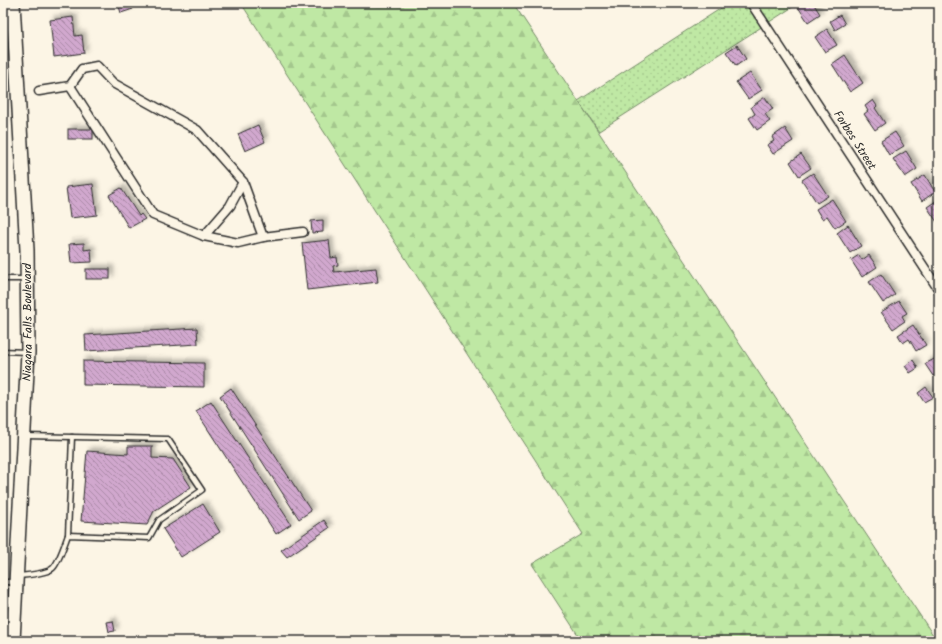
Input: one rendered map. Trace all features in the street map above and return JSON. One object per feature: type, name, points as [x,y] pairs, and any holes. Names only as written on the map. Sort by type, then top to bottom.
[{"type":"main road","name":"Niagara Falls Boulevard","points":[[13,3],[27,250],[28,352],[24,436],[12,580],[13,641]]},
{"type":"street","name":"Forbes Street","points":[[751,3],[939,290]]},
{"type":"street","points":[[39,91],[70,86],[82,69],[97,66],[114,83],[197,130],[243,182],[263,237]]},
{"type":"street","points":[[70,86],[153,215],[204,236],[238,243],[263,237],[303,232]]},
{"type":"street","points":[[204,236],[230,206],[243,182]]},
{"type":"lane","points":[[3,279],[27,279]]},
{"type":"lane","points":[[3,351],[28,352]]},
{"type":"lane","points":[[24,436],[168,439],[202,490],[159,520],[149,538],[68,535]]},
{"type":"lane","points":[[12,580],[45,572],[53,568],[62,552],[68,535],[72,437]]},
{"type":"green space","points":[[241,3],[513,3],[937,641],[582,641],[532,564],[583,534]]},
{"type":"green space","points":[[729,3],[799,3],[599,131],[578,101]]},
{"type":"building","points":[[118,3],[131,3],[133,9],[121,13]]},
{"type":"building","points":[[813,3],[820,14],[808,22],[796,4]]},
{"type":"building","points":[[840,15],[845,24],[835,30],[830,21]]},
{"type":"building","points":[[73,17],[75,36],[82,35],[84,53],[54,57],[50,20]]},
{"type":"building","points":[[827,29],[837,45],[825,52],[815,37]]},
{"type":"building","points":[[737,45],[746,59],[736,66],[726,52]]},
{"type":"building","points":[[845,55],[863,83],[850,92],[832,64]]},
{"type":"building","points":[[750,73],[762,90],[748,99],[736,82]]},
{"type":"building","points":[[765,97],[773,109],[765,114],[770,121],[757,130],[749,118],[755,114],[751,107]]},
{"type":"building","points":[[873,100],[877,106],[875,108],[885,123],[875,130],[864,114],[868,111],[865,106]]},
{"type":"building","points":[[258,125],[265,142],[245,151],[238,134]]},
{"type":"building","points":[[785,128],[793,141],[773,154],[767,145],[774,141],[772,137]]},
{"type":"building","points":[[68,129],[93,129],[93,139],[68,139]]},
{"type":"building","points":[[895,132],[904,146],[889,155],[881,141]]},
{"type":"building","points":[[906,151],[917,169],[905,177],[893,159]]},
{"type":"building","points":[[801,154],[811,168],[799,176],[790,162]]},
{"type":"building","points":[[813,173],[828,196],[817,203],[802,180]]},
{"type":"building","points":[[925,175],[935,192],[922,201],[911,184]]},
{"type":"building","points":[[93,184],[97,215],[70,218],[66,187]]},
{"type":"building","points":[[121,188],[139,216],[141,214],[145,219],[129,228],[109,195]]},
{"type":"building","points":[[832,199],[846,221],[835,228],[827,216],[822,219],[816,209]]},
{"type":"building","points":[[939,199],[939,225],[927,207]]},
{"type":"building","points":[[323,220],[323,232],[312,233],[311,221]]},
{"type":"building","points":[[848,225],[861,246],[850,253],[837,233]]},
{"type":"building","points":[[329,240],[331,258],[337,257],[338,265],[333,266],[334,272],[376,268],[378,282],[307,290],[302,243]]},
{"type":"building","points":[[84,243],[84,250],[91,249],[92,262],[71,263],[69,244]]},
{"type":"building","points":[[859,255],[862,260],[869,255],[877,267],[862,277],[851,260]]},
{"type":"building","points":[[86,269],[110,269],[110,279],[86,279]]},
{"type":"building","points":[[881,274],[895,295],[883,303],[869,282]]},
{"type":"building","points":[[899,301],[907,313],[902,316],[905,321],[893,329],[881,312]]},
{"type":"building","points":[[913,325],[926,345],[916,351],[909,339],[903,343],[898,335]]},
{"type":"building","points":[[197,328],[198,344],[86,351],[85,335]]},
{"type":"building","points":[[936,358],[939,363],[939,372],[933,376],[925,364]]},
{"type":"building","points":[[913,360],[918,368],[910,373],[905,366]]},
{"type":"building","points":[[83,361],[204,363],[204,387],[83,385]]},
{"type":"building","points":[[926,387],[933,397],[924,402],[918,393]]},
{"type":"building","points":[[231,388],[311,511],[299,519],[220,396]]},
{"type":"building","points":[[211,401],[291,524],[276,534],[196,411]]},
{"type":"building","points":[[128,446],[152,446],[152,458],[173,459],[191,487],[154,511],[147,525],[81,521],[87,451],[128,454]]},
{"type":"building","points":[[203,504],[220,532],[181,557],[163,529]]},
{"type":"building","points":[[324,520],[329,528],[287,557],[281,550]]},
{"type":"building","points":[[113,621],[115,631],[109,632],[107,622]]}]
